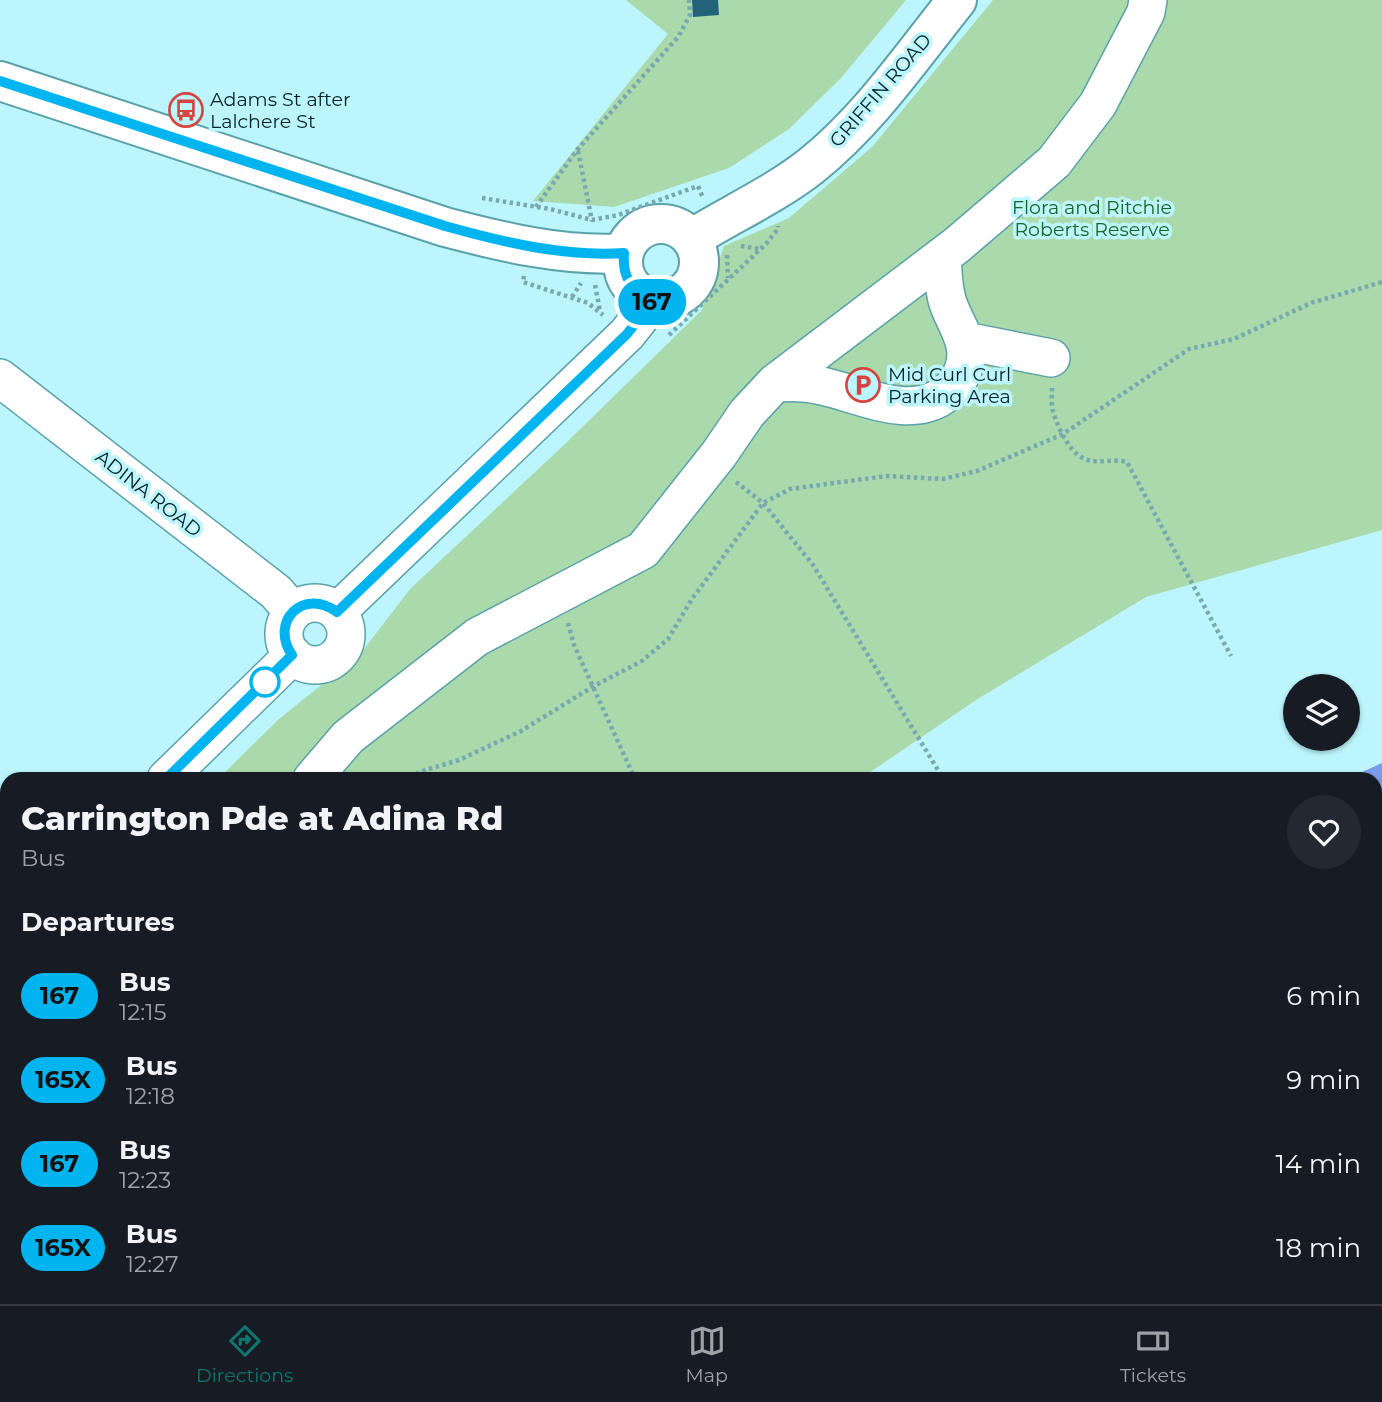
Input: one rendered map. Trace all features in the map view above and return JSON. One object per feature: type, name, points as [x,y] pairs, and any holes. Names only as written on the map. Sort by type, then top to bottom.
[{"type":"main road","name":"GRIFFIN ROAD","points":[[709,245],[776,190],[813,165],[855,124],[957,0]]},
{"type":"main road","points":[[0,81],[445,226],[529,246],[568,251],[624,253]]},
{"type":"main road","points":[[671,226],[709,245],[698,251],[696,276],[690,288],[680,296],[654,300],[632,288],[626,277],[624,253],[629,242],[647,227],[671,226]]},
{"type":"street","points":[[318,772],[348,737],[477,637],[643,550],[719,454],[747,413],[775,383],[942,256],[1054,162],[1098,104],[1146,12],[1149,0]]},
{"type":"street","points":[[775,383],[810,383],[895,405],[931,403],[945,395],[956,384],[964,369],[966,357],[965,341],[944,289],[942,256]]},
{"type":"street","points":[[337,612],[627,334],[654,300]]},
{"type":"street","points":[[867,311],[846,347],[842,369],[856,391],[869,399]]},
{"type":"street","points":[[965,341],[1051,358]]},
{"type":"street","name":"ADINA ROAD","points":[[0,377],[276,592],[293,612]]},
{"type":"street","points":[[311,603],[330,607],[337,612],[346,632],[345,643],[332,660],[322,664],[301,662],[292,655],[284,638],[284,628],[293,612],[311,603]]},
{"type":"street","points":[[173,772],[292,655]]},
{"type":"path","points":[[536,206],[577,150],[678,37],[690,15],[689,0]]},
{"type":"path","points":[[577,150],[592,220]]},
{"type":"path","points":[[482,198],[536,206],[592,220],[618,215],[698,186]]},
{"type":"path","points":[[667,337],[761,249],[778,229],[776,190]]},
{"type":"path","points":[[709,245],[729,279]]},
{"type":"path","points":[[738,245],[761,249]]},
{"type":"path","points":[[529,246],[523,282],[572,296],[588,303],[605,317]]},
{"type":"path","points":[[572,296],[584,279],[588,278],[594,282],[600,312]]},
{"type":"path","points":[[419,772],[459,760],[521,731],[594,686],[642,661],[668,639],[699,589],[763,503],[790,489],[886,476],[943,479],[978,471],[1063,434],[1189,349],[1234,340],[1311,303],[1382,282]]},
{"type":"path","points":[[1051,358],[1052,410],[1073,451],[1083,459],[1116,459],[1127,462],[1231,656]]},
{"type":"path","points":[[763,503],[813,565],[939,772]]},
{"type":"path","points":[[559,596],[574,645],[632,772]]},
{"type":"green space","points":[[626,0],[906,0],[841,78],[789,129],[729,168],[614,207],[533,201],[668,34]]},
{"type":"green space","name":"Flora and Ritchie Roberts Reserve","points":[[993,0],[1382,0],[1382,530],[1146,597],[976,700],[870,772],[225,772],[279,719],[361,653],[410,589],[564,445],[702,310],[724,246],[789,218],[872,147]]},
{"type":"water","points":[[1382,763],[1382,772],[1362,772]]},
{"type":"building","points":[[692,0],[718,0],[719,15],[693,17]]},
{"type":"bus line","name":"167","points":[[0,81],[445,226],[498,240],[557,250],[624,253],[623,265],[632,288],[654,300],[627,334],[337,612],[320,603],[311,603],[293,612],[284,628],[284,638],[292,655],[173,772]]},
{"type":"place","name":"Adams St after Lalchere St","points":[[186,110]]},
{"type":"place","name":"Mid Curl Curl Parking Area","points":[[863,385]]}]
